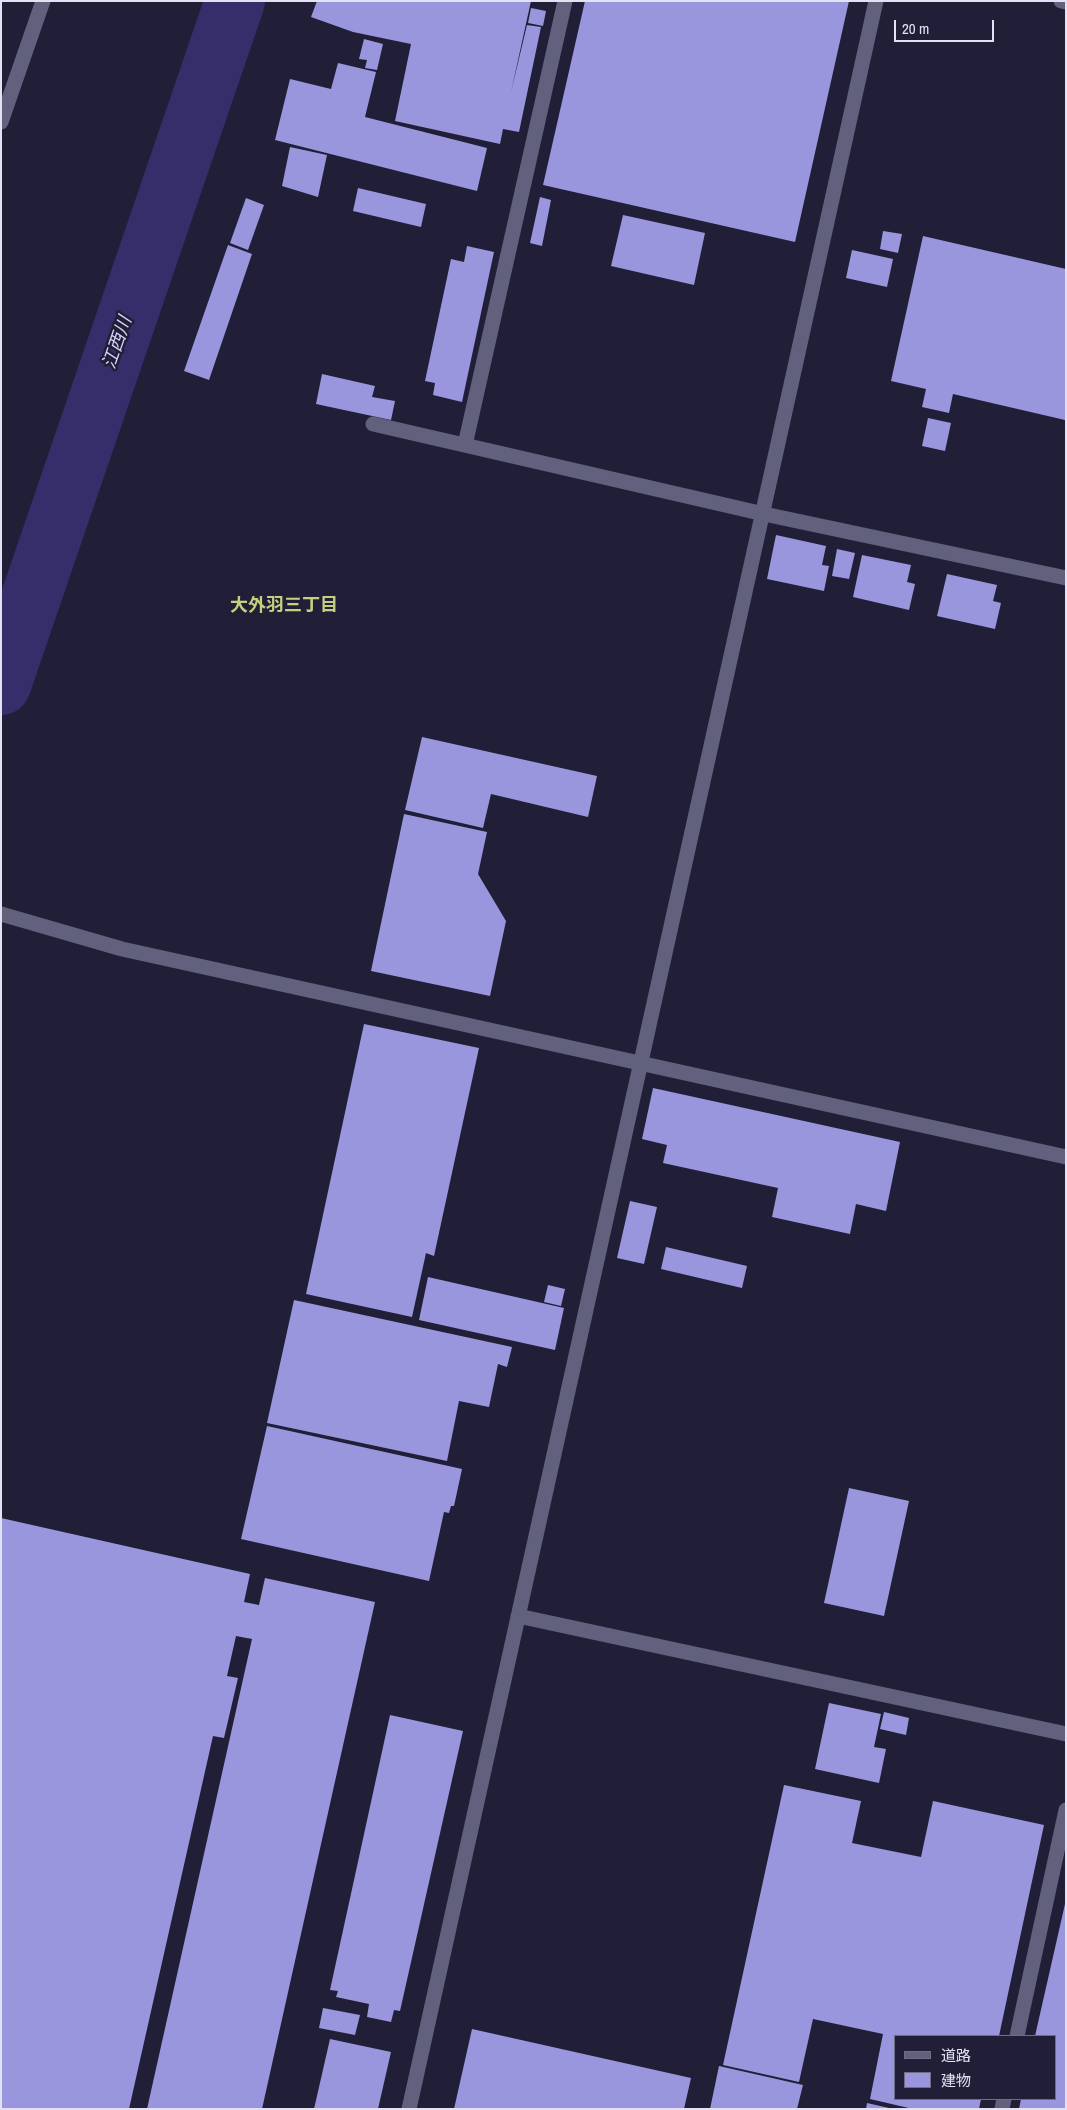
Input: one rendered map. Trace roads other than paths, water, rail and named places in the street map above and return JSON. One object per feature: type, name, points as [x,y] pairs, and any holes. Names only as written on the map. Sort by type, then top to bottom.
[{"type":"street","points":[[1,122],[43,1]]},
{"type":"street","points":[[465,445],[565,1]]},
{"type":"street","points":[[409,2109],[764,514],[876,1]]},
{"type":"street","points":[[1061,1],[1066,2]]},
{"type":"street","points":[[374,424],[764,514],[1066,578]]},
{"type":"street","points":[[1,914],[122,950],[641,1062],[1066,1157]]},
{"type":"street","points":[[518,1616],[1066,1734]]},
{"type":"street","points":[[1018,2035],[1066,1810]]},
{"type":"waterway","name":"江西川","points":[[1,685],[235,1]]},
{"type":"district","name":"大外羽三丁目","points":[[284,606]]}]
